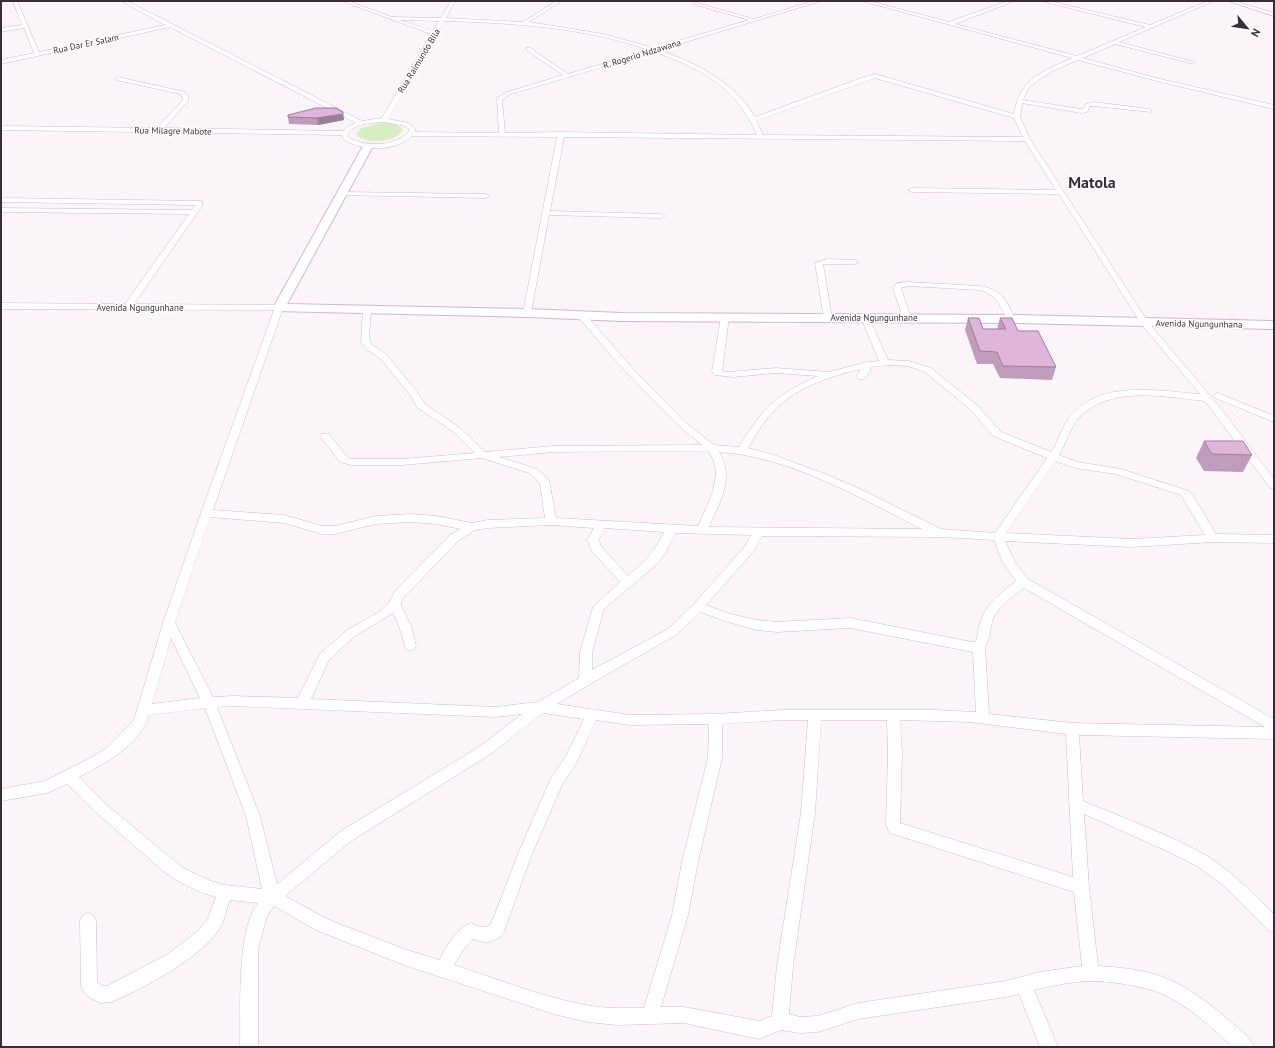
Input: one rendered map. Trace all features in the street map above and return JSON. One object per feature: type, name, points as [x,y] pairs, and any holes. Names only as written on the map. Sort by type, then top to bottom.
[{"type":"street","points":[[15,1],[24,26],[37,54]]},
{"type":"street","points":[[123,1],[362,123]]},
{"type":"street","points":[[344,1],[435,34]]},
{"type":"street","name":"Rua Raimundo Bila","points":[[384,120],[453,1]]},
{"type":"street","points":[[525,23],[559,1]]},
{"type":"street","name":"R. Rogerio Ndzawana","points":[[502,134],[499,99],[509,93],[819,1]]},
{"type":"street","points":[[864,1],[1218,95],[1274,107]]},
{"type":"street","points":[[949,24],[1012,1]]},
{"type":"street","points":[[1044,1],[1151,27]]},
{"type":"street","points":[[1212,1],[1050,70],[1026,88],[1019,101],[1017,118],[1027,140],[1059,192],[1145,323],[1270,475],[1274,486]]},
{"type":"street","points":[[1230,1],[1274,15]]},
{"type":"street","points":[[695,3],[754,20]]},
{"type":"street","points":[[390,18],[525,23],[609,37],[656,50],[694,66],[716,79],[738,98],[753,120],[761,137]]},
{"type":"street","name":"Rua Dar Er Salam","points":[[1,62],[171,25]]},
{"type":"street","points":[[1,30],[24,26]]},
{"type":"street","points":[[1116,42],[1192,63]]},
{"type":"street","points":[[528,49],[568,76]]},
{"type":"street","points":[[753,120],[866,78],[876,76],[1017,118]]},
{"type":"street","points":[[118,78],[183,93],[186,96],[186,100],[158,131]]},
{"type":"street","points":[[1019,101],[1080,111],[1085,111],[1088,105],[1094,104],[1148,111]]},
{"type":"street","points":[[412,134],[413,130],[407,124],[384,120],[362,123],[354,126],[345,133],[344,136],[352,143],[368,146],[397,142],[412,134],[561,134],[1027,140]]},
{"type":"street","name":"Rua Milagre Mabote","points":[[1,128],[345,133]]},
{"type":"street","points":[[1,136],[9,128]]},
{"type":"street","points":[[527,313],[561,134]]},
{"type":"street","points":[[1,795],[46,787],[99,760],[114,750],[140,722],[169,623],[206,513],[279,308],[368,146]]},
{"type":"street","points":[[912,190],[1059,192]]},
{"type":"street","points":[[342,194],[486,196]]},
{"type":"street","points":[[1,200],[199,203],[128,308]]},
{"type":"street","points":[[119,211],[127,201]]},
{"type":"street","points":[[1,210],[194,212]]},
{"type":"street","points":[[547,212],[661,216]]},
{"type":"street","points":[[828,318],[819,263],[826,261],[855,262]]},
{"type":"street","points":[[907,319],[897,288],[900,285],[908,284],[981,288],[990,291],[1002,298],[1011,319]]},
{"type":"street","name":"Avenida Ngungunhane","points":[[1,306],[279,308],[527,313],[582,316],[1011,319],[1125,323]]},
{"type":"street","points":[[367,310],[365,342],[368,346],[384,357],[414,394],[421,406],[457,430],[483,454],[533,471],[539,475],[545,482],[551,521]]},
{"type":"street","points":[[582,316],[684,426],[712,448],[721,465],[721,476],[717,494],[702,530]]},
{"type":"street","points":[[725,316],[717,371],[718,373],[725,374],[778,371],[830,374]]},
{"type":"street","points":[[865,318],[884,362]]},
{"type":"street","name":"Avenida Ngungunhana","points":[[1125,323],[1274,325]]},
{"type":"street","points":[[742,450],[761,419],[786,395],[812,381],[830,374],[884,362],[902,363],[926,369],[978,410],[997,434],[1082,467],[1117,471],[1185,493],[1189,497],[1213,538]]},
{"type":"street","points":[[861,378],[865,372],[866,366]]},
{"type":"street","points":[[998,536],[1059,448],[1069,426],[1080,412],[1100,399],[1118,395],[1137,394],[1208,398]]},
{"type":"street","points":[[1218,396],[1274,419]]},
{"type":"street","points":[[325,436],[344,460],[351,462],[402,462],[553,449],[712,448],[742,450],[770,457],[821,476],[856,491],[940,533]]},
{"type":"street","points":[[206,513],[284,519],[322,530],[335,530],[376,520],[411,518],[436,520],[472,527]]},
{"type":"street","points":[[410,646],[405,626],[395,605],[399,594],[454,538],[472,527],[488,524],[551,521],[671,529],[759,532],[940,533],[1132,543],[1213,538],[1274,539]]},
{"type":"street","points":[[601,524],[593,540],[596,548],[627,582]]},
{"type":"street","points":[[585,680],[586,652],[599,607],[652,561],[660,552],[671,529]]},
{"type":"street","points":[[249,1047],[250,949],[260,912],[272,897],[346,836],[484,751],[542,708],[585,680],[672,632],[698,607],[749,549],[759,532]]},
{"type":"street","points":[[998,536],[1006,559],[1015,574],[1024,582],[1274,726]]},
{"type":"street","points":[[983,719],[979,646],[982,642],[987,620],[992,608],[1012,590],[1024,582]]},
{"type":"street","points":[[302,704],[324,657],[351,633],[383,615],[395,605]]},
{"type":"street","points":[[698,607],[728,618],[757,625],[776,627],[850,623],[972,647],[979,646]]},
{"type":"street","points":[[169,623],[209,702],[253,816],[272,897]]},
{"type":"street","points":[[143,710],[209,702],[233,701],[495,712],[542,708],[630,720],[715,719],[782,715],[934,715],[983,719],[1072,730],[1274,733]]},
{"type":"street","points":[[443,970],[456,946],[464,936],[471,932],[487,936],[492,934],[497,929],[525,854],[557,780],[571,760],[592,715]]},
{"type":"street","points":[[68,776],[103,810],[168,866],[178,873],[209,888],[225,892],[272,897],[322,925],[404,957],[554,1006],[587,1014],[618,1017],[684,1016],[759,1030],[772,1026],[779,1020],[782,1006],[785,966],[808,813],[815,715]]},
{"type":"street","points":[[893,715],[895,753],[893,825],[895,828],[1081,886]]},
{"type":"street","points":[[650,1016],[680,915],[690,862],[715,758],[715,719]]},
{"type":"street","points":[[1072,730],[1081,886],[1090,973]]},
{"type":"street","points":[[1076,804],[1172,846],[1202,861],[1229,881],[1274,925]]},
{"type":"street","points":[[88,921],[89,985],[95,993],[101,995],[111,994],[174,960],[204,936],[214,925],[225,892]]},
{"type":"street","points":[[779,1020],[800,1025],[818,1024],[858,1011],[1006,989],[1040,980],[1090,973],[1142,979],[1162,985],[1190,1001],[1218,1022],[1246,1047]]},
{"type":"street","points":[[1024,984],[1049,1047]]},
{"type":"green space","points":[[380,123],[394,124],[403,130],[395,137],[380,141],[366,140],[360,138],[356,134],[361,128]]},
{"type":"building","points":[[316,108],[336,108],[343,112],[343,114],[317,118],[288,117],[288,115]]},
{"type":"building","points":[[968,318],[979,318],[983,329],[1006,329],[1000,318],[1012,318],[1018,331],[1038,331],[1056,367],[1003,366],[997,352],[980,351]]},
{"type":"building","points":[[1204,441],[1243,441],[1252,455],[1212,454]]},
{"type":"district","name":"Matola","points":[[1092,182]]}]
